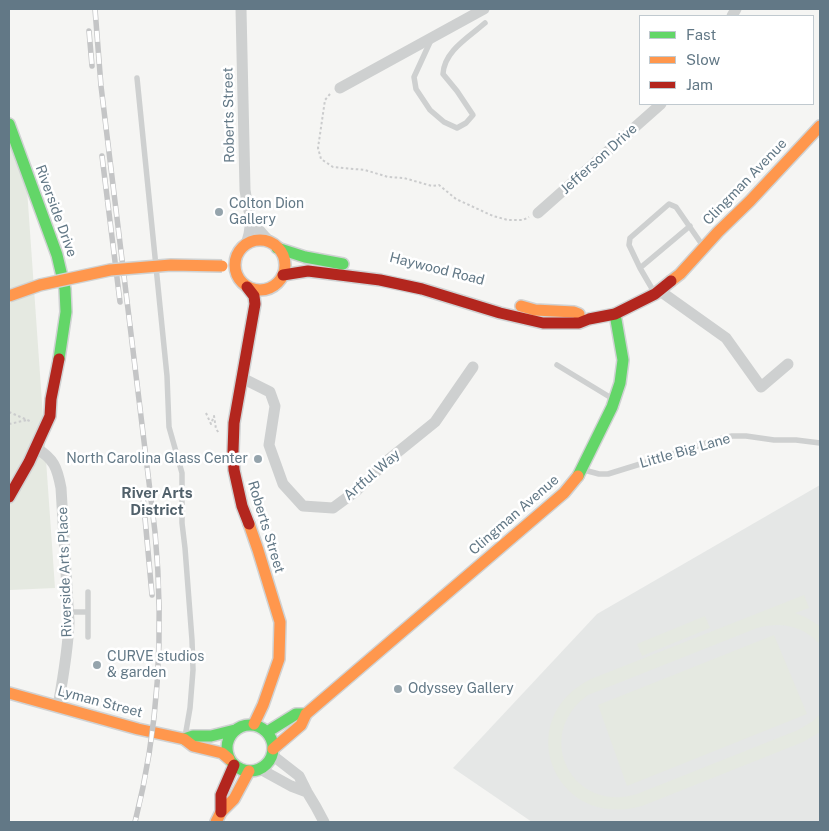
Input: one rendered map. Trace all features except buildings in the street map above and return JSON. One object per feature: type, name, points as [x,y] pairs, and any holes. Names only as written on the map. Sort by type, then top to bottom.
[{"type":"main road","name":"Riverside Drive","points":[[9,124],[61,269],[66,312],[56,381],[51,399],[50,416],[36,448],[9,497]]},
{"type":"main road","name":"Clingman Avenue","points":[[273,752],[301,724],[306,714],[562,495],[574,482],[615,400],[623,374],[615,314],[658,293],[680,274],[820,126]]},
{"type":"main road","points":[[247,287],[257,290],[267,289],[274,286],[283,275],[284,260],[282,253],[274,245],[258,240],[241,249],[235,260],[238,278],[254,296],[255,304]]},
{"type":"main road","name":"Haywood Road","points":[[274,245],[309,258],[410,276],[423,284],[500,313],[543,322],[565,324],[615,314]]},
{"type":"main road","points":[[9,296],[47,283],[110,270],[171,264],[235,267]]},
{"type":"main road","name":"Haywood Road","points":[[283,275],[308,271],[423,284],[473,293]]},
{"type":"main road","name":"Roberts Street","points":[[254,724],[263,706],[279,659],[280,622],[258,550],[242,506],[234,470],[233,451],[234,423],[255,304],[267,289]]},
{"type":"main road","name":"Haywood Road","points":[[508,302],[535,310],[574,312],[589,319]]},
{"type":"main road","name":"Riverside Drive","points":[[9,476],[31,422],[40,414],[51,399]]},
{"type":"main road","name":"Lyman Street","points":[[9,693],[138,729],[184,739],[193,746],[222,753],[232,762]]},
{"type":"main road","name":"Clingman Avenue","points":[[267,732],[296,714],[306,714]]},
{"type":"main road","points":[[218,817],[255,770],[270,760],[273,752],[271,737],[267,732],[254,724],[241,726],[230,736],[227,743],[227,751],[232,762],[241,769],[255,770]]},
{"type":"main road","name":"Lyman Street","points":[[184,739],[193,736],[211,736],[235,730]]},
{"type":"main road","points":[[218,817],[232,762]]},
{"type":"street","name":"Roberts Street","points":[[241,9],[245,190],[251,220],[260,233],[274,245]]},
{"type":"street","points":[[340,88],[484,9]]},
{"type":"street","name":"Jefferson Drive","points":[[538,213],[660,105]]},
{"type":"street","name":"Roberts Street","points":[[246,245],[251,220]]},
{"type":"street","points":[[658,293],[726,338],[761,387],[788,364]]},
{"type":"street","name":"Artful Way","points":[[242,378],[270,392],[276,406],[269,445],[284,484],[303,506],[333,508],[435,422],[473,367]]},
{"type":"street","name":"Riverside Arts Place","points":[[36,448],[54,462],[61,488],[68,638],[64,676],[58,706]]},
{"type":"street","points":[[273,752],[300,776],[324,822]]},
{"type":"street","points":[[255,770],[307,792]]},
{"type":"lane","points":[[434,36],[414,77],[416,89],[430,110],[444,122],[458,128],[473,116],[457,91],[443,74],[443,68],[445,62],[457,47],[485,23]]},
{"type":"lane","points":[[137,78],[167,376],[169,427],[182,473],[182,523],[188,576],[193,662],[190,708],[184,739]]},
{"type":"lane","points":[[658,293],[640,268],[629,246],[630,238],[636,232],[669,204],[676,207],[704,248]]},
{"type":"lane","points":[[640,268],[690,226]]},
{"type":"lane","points":[[557,364],[615,400]]},
{"type":"lane","name":"Little Big Lane","points":[[582,468],[604,475],[732,436],[820,443]]},
{"type":"lane","points":[[88,592],[88,637]]},
{"type":"lane","points":[[68,612],[88,612]]},
{"type":"path","points":[[340,88],[335,88],[325,100],[318,148],[321,159],[327,163],[333,166],[366,170],[388,177],[404,178],[432,186],[439,185],[456,199],[493,216],[508,220],[523,220],[538,213]]},
{"type":"path","points":[[9,412],[31,422]]},
{"type":"path","points":[[206,413],[211,424],[214,416],[216,429]]},
{"type":"path","points":[[9,424],[31,422]]},
{"type":"shaded area","points":[[9,129],[27,189],[55,588],[9,589]]},
{"type":"shaded area","points":[[820,485],[820,822],[532,822],[453,768],[597,614]]},
{"type":"shaded area","points":[[804,595],[809,608],[795,613],[820,626],[820,644],[799,629],[783,625],[766,626],[588,695],[571,712],[563,730],[562,749],[567,767],[578,782],[594,793],[614,797],[637,794],[798,730],[813,721],[820,714],[820,732],[803,742],[642,806],[611,809],[586,802],[566,787],[553,767],[548,743],[552,719],[566,697],[591,679]]},
{"type":"shaded area","points":[[705,616],[710,628],[642,656],[637,644]]},
{"type":"shaded area","points":[[774,635],[807,714],[627,786],[598,705]]},
{"type":"railway","points":[[95,9],[101,86],[158,568],[159,642],[154,715],[150,751],[135,822]]},
{"type":"railway","points":[[89,31],[92,66]]},
{"type":"railway","points":[[102,156],[120,302]]},
{"type":"railway","points":[[143,496],[152,595]]},
{"type":"traffic: fast","points":[[9,124],[57,255],[65,289],[66,312],[59,359]]},
{"type":"traffic: fast","points":[[277,248],[305,257],[343,264]]},
{"type":"traffic: fast","points":[[578,476],[612,407],[620,383],[623,360],[615,314]]},
{"type":"traffic: fast","points":[[267,732],[296,714],[306,714]]},
{"type":"traffic: fast","points":[[245,725],[255,725],[269,735],[273,748],[269,761],[263,767],[255,771],[245,771],[231,761],[227,753],[227,743],[237,729],[245,725]]},
{"type":"traffic: fast","points":[[184,739],[193,736],[211,736],[235,730]]},
{"type":"traffic: slow","points":[[671,281],[680,274],[820,126]]},
{"type":"traffic: slow","points":[[260,240],[278,247],[285,265],[278,283],[260,290],[242,283],[235,265],[242,247],[260,240]]},
{"type":"traffic: slow","points":[[9,296],[40,285],[110,270],[171,265],[222,266]]},
{"type":"traffic: slow","points":[[521,306],[535,310],[574,312],[579,314]]},
{"type":"traffic: slow","points":[[273,749],[301,725],[306,714],[564,493],[578,476]]},
{"type":"traffic: slow","points":[[249,524],[280,622],[279,659],[263,705],[254,724]]},
{"type":"traffic: slow","points":[[9,693],[138,729],[184,739],[193,746],[222,753],[229,759]]},
{"type":"traffic: slow","points":[[216,822],[221,812],[234,799],[249,771]]},
{"type":"traffic: jam","points":[[283,275],[308,271],[380,280],[422,289],[500,313],[543,323],[579,323],[615,314],[655,294],[671,281]]},
{"type":"traffic: jam","points":[[247,287],[254,296],[255,304],[234,423],[233,451],[234,470],[242,506],[249,524]]},
{"type":"traffic: jam","points":[[9,497],[29,462],[50,416],[51,399],[59,359]]},
{"type":"traffic: jam","points":[[221,812],[221,795],[234,765]]},
{"type":"place","name":"Colton Dion Gallery","points":[[219,212]]},
{"type":"place","name":"North Carolina Glass Center","points":[[258,459]]},
{"type":"place","name":"CURVE studios & garden","points":[[97,665]]},
{"type":"place","name":"Odyssey Gallery","points":[[398,689]]},
{"type":"district","name":"River Arts District","points":[[157,502]]}]
